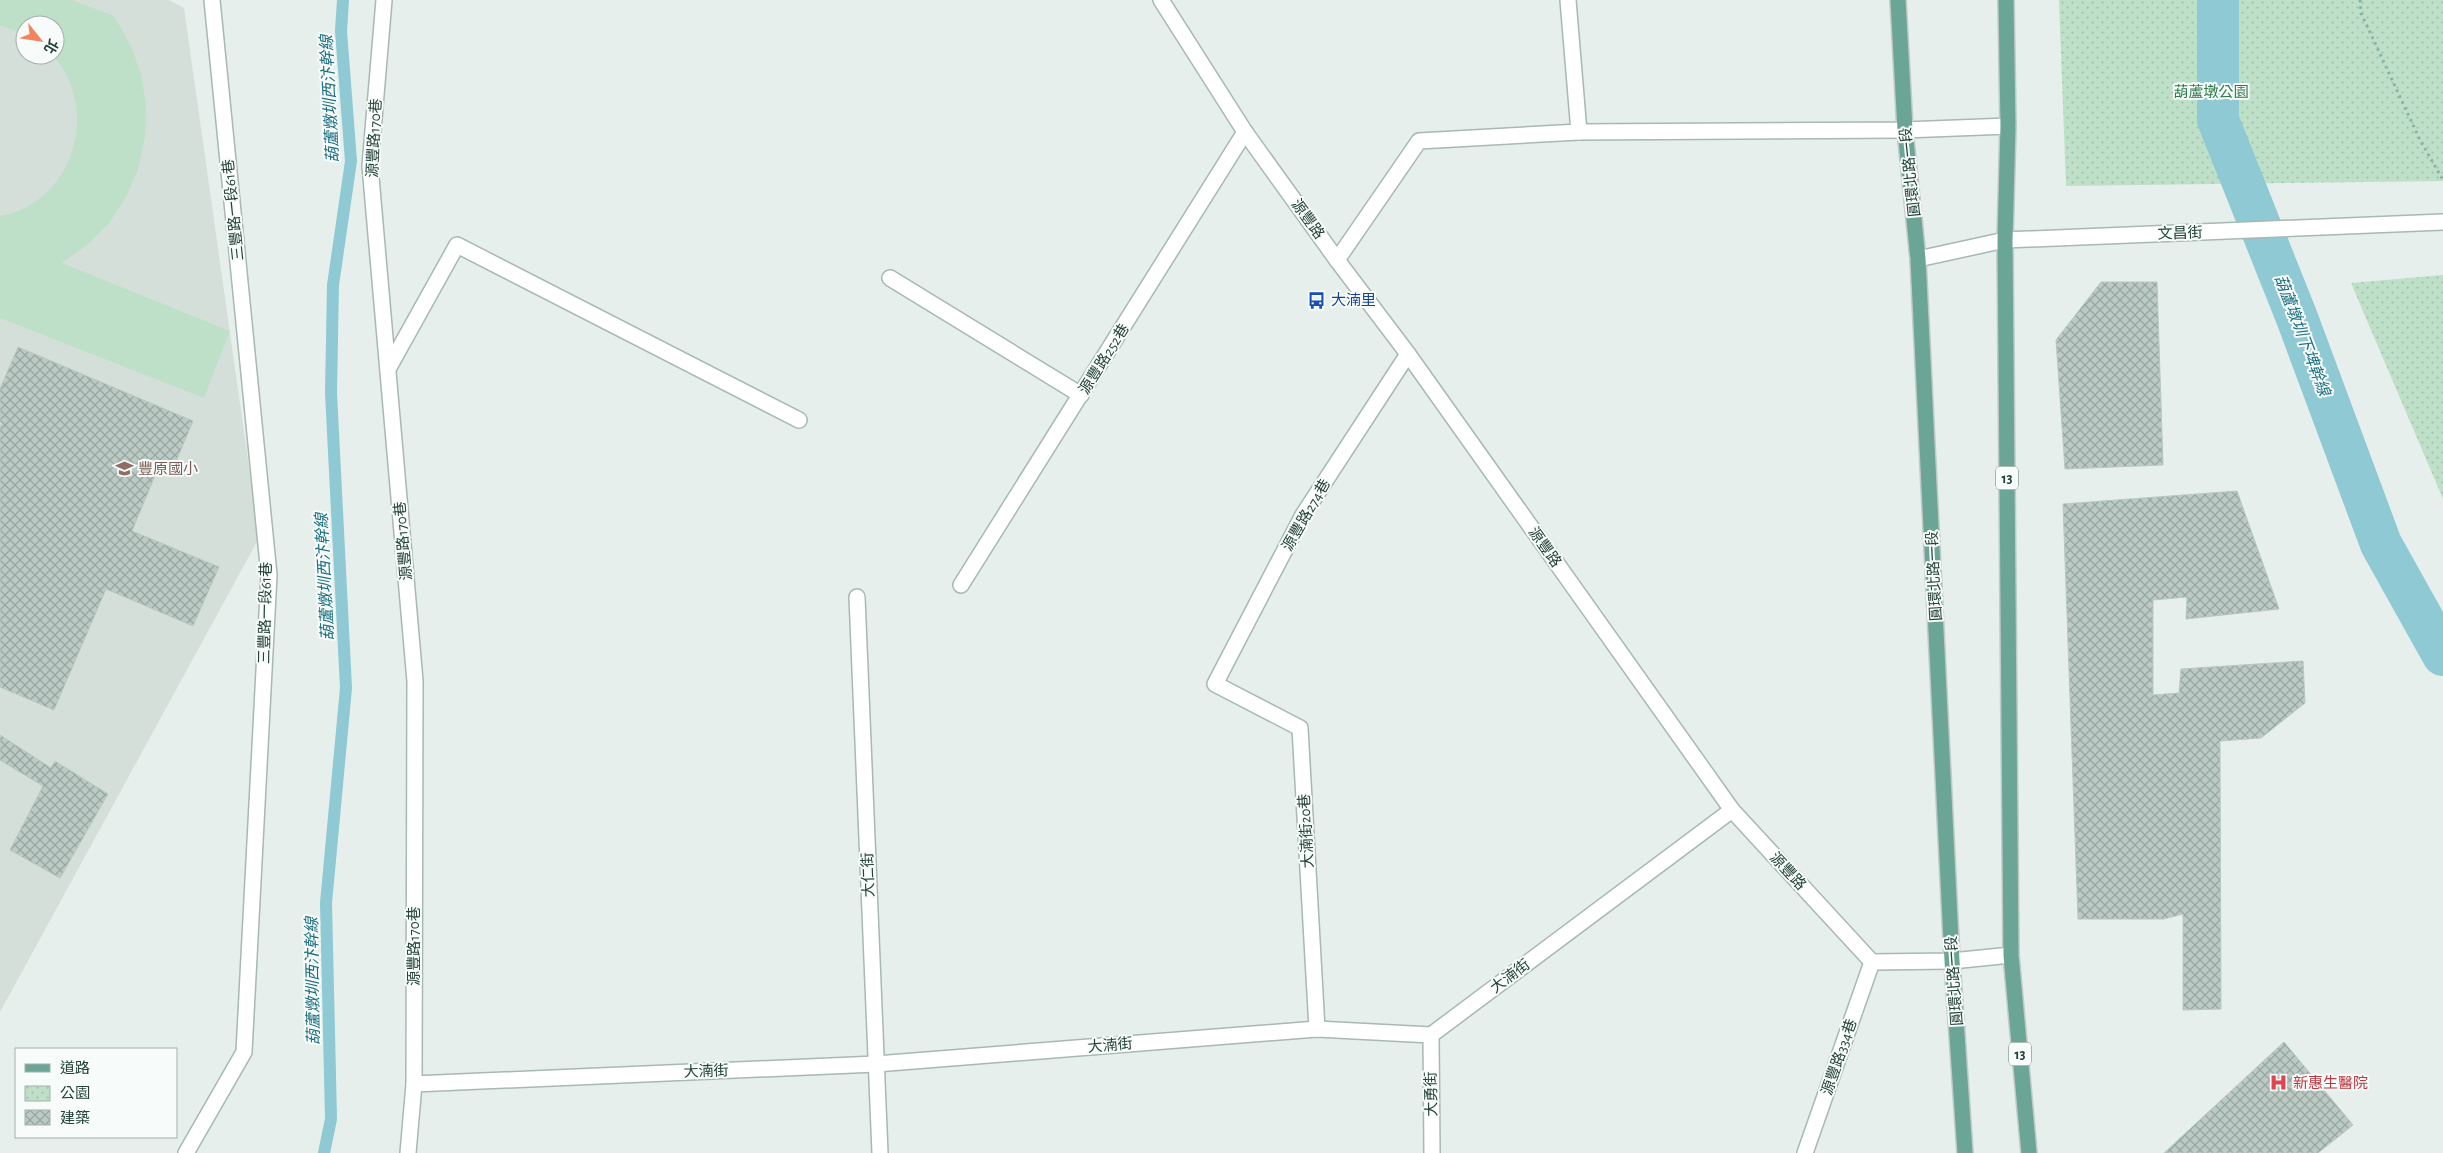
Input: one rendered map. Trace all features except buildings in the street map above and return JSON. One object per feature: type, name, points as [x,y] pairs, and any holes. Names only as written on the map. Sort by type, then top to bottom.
[{"type":"main road","name":"圓環北路一段","points":[[1898,0],[1905,130],[1918,259],[1952,961],[1965,1153]]},
{"type":"main road","name":"13","points":[[2006,0],[2008,126],[2005,240],[2011,955],[2028,1153]]},
{"type":"street","name":"三豐路一段61巷","points":[[186,1153],[244,1052],[269,575],[212,0]]},
{"type":"street","name":"源豐路170巷","points":[[384,0],[370,166],[415,681],[414,1084],[408,1153]]},
{"type":"street","name":"源豐路","points":[[1161,0],[1245,132],[1337,260],[1408,354],[1732,810],[1872,962]]},
{"type":"street","points":[[1568,0],[1579,132]]},
{"type":"street","points":[[1337,260],[1419,141],[1579,132],[1905,130],[2008,126]]},
{"type":"street","name":"源豐路252巷","points":[[961,585],[1245,132]]},
{"type":"street","name":"文昌街","points":[[1918,259],[2005,240],[2443,222]]},
{"type":"street","points":[[388,369],[457,245],[798,420]]},
{"type":"street","points":[[890,278],[1081,395]]},
{"type":"street","name":"源豐路274巷","points":[[1215,684],[1303,515],[1408,354]]},
{"type":"street","name":"大仁街","points":[[856,597],[880,1153]]},
{"type":"street","name":"大湳街20巷","points":[[1215,684],[1300,728],[1317,1029]]},
{"type":"street","name":"大湳街","points":[[414,1084],[876,1064],[1317,1029],[1431,1035],[1732,810]]},
{"type":"street","points":[[1872,962],[1952,961],[2011,955]]},
{"type":"street","name":"源豐路334巷","points":[[1806,1153],[1872,962]]},
{"type":"street","name":"大勇街","points":[[1431,1035],[1432,1153]]},
{"type":"path","points":[[2360,0],[2361,13],[2420,140],[2443,180]]},
{"type":"shaded area","name":"豐原國小","points":[[0,0],[169,0],[184,8],[259,538],[0,1012]]},
{"type":"green space","points":[[0,0],[72,0],[114,16],[130,44],[141,74],[146,105],[145,137],[138,169],[126,197],[109,223],[87,245],[62,263],[230,331],[204,398],[0,318],[0,216],[25,208],[46,193],[62,174],[72,151],[77,126],[75,101],[68,77],[60,65],[65,65],[65,15],[15,15],[15,31],[0,25]]},
{"type":"green space","name":"葫蘆墩公園","points":[[2059,0],[2443,0],[2443,181],[2066,186]]},
{"type":"green space","points":[[2443,275],[2443,499],[2351,283]]},
{"type":"waterway","name":"葫蘆燉圳西汴幹線","points":[[324,1153],[331,1119],[326,903],[346,688],[331,393],[333,285],[351,161],[341,31],[343,0]]},
{"type":"waterway","name":"葫蘆墩圳下埤幹線","points":[[2218,0],[2218,120],[2297,318],[2381,544],[2443,655]]},
{"type":"place","name":"大湳里","points":[[1317,300]]},
{"type":"place","name":"豐原國小","points":[[124,469]]},
{"type":"place","name":"新惠生醫院","points":[[2279,1083]]}]
